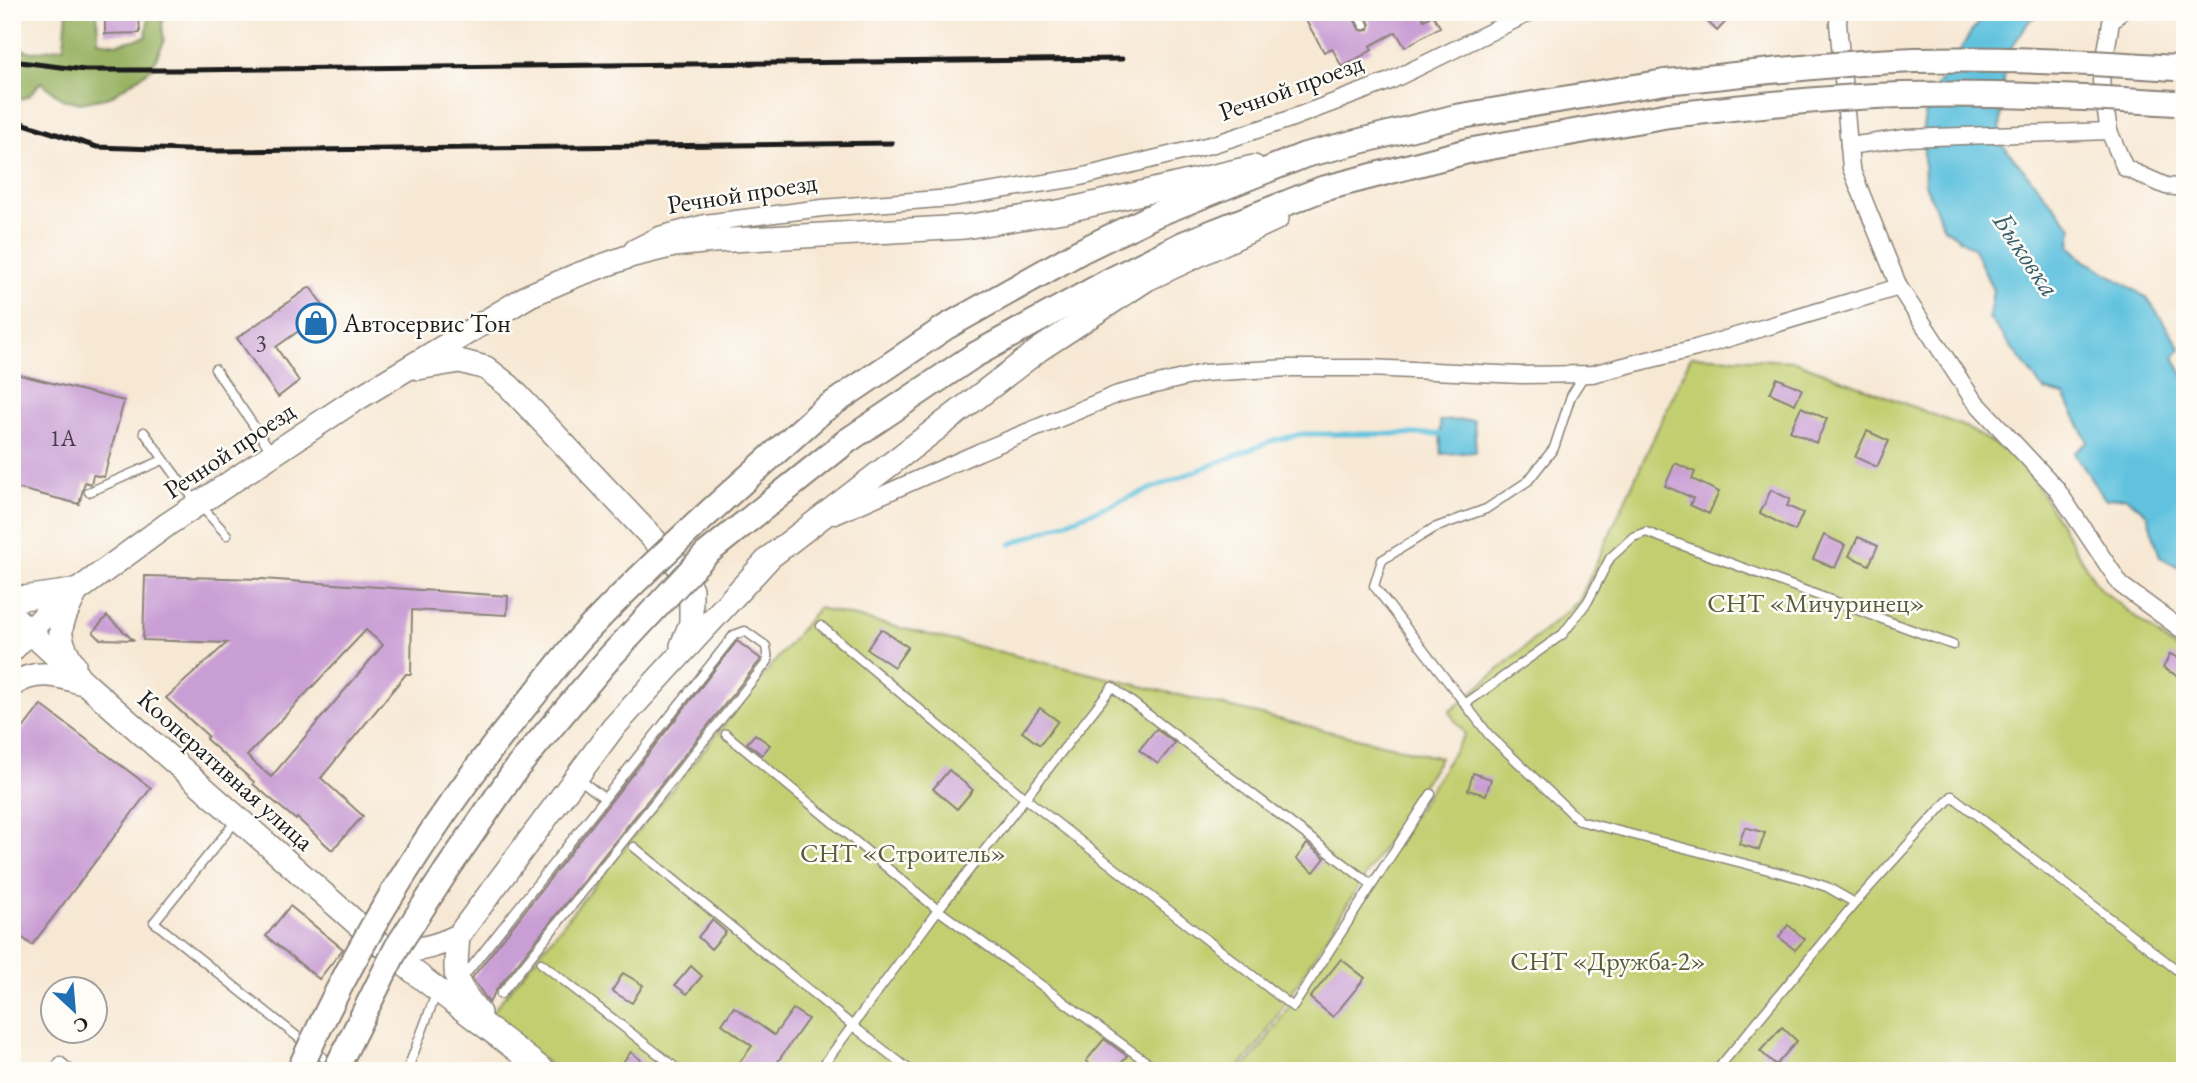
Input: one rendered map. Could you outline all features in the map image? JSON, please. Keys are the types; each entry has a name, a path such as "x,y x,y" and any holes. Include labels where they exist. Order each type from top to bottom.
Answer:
{"main road":[{"path":"577,275 633,255 674,246 713,241 965,227 1063,211 1456,117 1665,82 1914,60 2045,60 2180,68"},
{"path":"335,1071 397,947 516,769 610,657 706,554 847,441 973,356 1113,279 1183,244 1322,189 1468,151 1669,115 1817,100 1902,95 2093,97 2180,103"},
{"path":"299,1071 311,1042 377,920 422,844 488,749 582,637 684,536 822,411 946,327 1082,251 1157,214 1305,155"},
{"path":"388,951 416,951 442,944 458,936 614,728 770,557 1040,349 1147,279 1355,181"},
{"name":"Речной проезд","path":"12,650 21,623 47,613 273,453 350,403 530,295 577,275"},
{"path":"408,369 460,361 486,369 509,386 677,564 691,589 691,623 675,661"},
{"path":"12,596 23,598 76,591"},
{"path":"76,591 59,629 63,646 86,684"},
{"name":"Кооперативная улица","path":"21,623 86,684 388,951 437,991 491,1029"},
{"path":"12,685 22,678 53,673 86,684"},
{"path":"458,936 456,979 463,994 491,1029 544,1071"}],"street":[{"path":"1839,12 1851,168 1899,287 1972,398 2056,488 2121,585 2185,632"},
{"path":"2120,12 2110,22 2101,81 2109,131 2125,168 2166,186 2185,188"},
{"name":"Речной проезд","path":"577,275 659,235 705,223 822,208 951,198 1076,178 1214,144 1390,81 1519,15"},
{"path":"1849,146 1905,138 2109,131"},
{"path":"810,526 1118,394 1203,373 1368,368 1521,375 1592,374 1696,348 1899,287"}],"lane":[{"path":"1357,12 1364,25"},
{"path":"215,369 273,453"},
{"path":"1585,374 1571,396 1554,448 1528,481 1486,509 1434,528 1381,560 1374,586 1489,735 1580,821 1800,878 1828,887 1855,903"},
{"path":"144,432 163,460 227,535"},
{"path":"89,492 163,460"},
{"path":"1465,704 1563,634 1588,601 1610,558 1633,537 1646,532 1953,645"},
{"path":"821,625 1026,797 1293,1007 1431,794"},
{"path":"465,975 734,635 745,631 766,646 768,661 501,994"},
{"path":"819,1071 938,910 1112,687 1373,885"},
{"path":"726,734 938,910 1159,1071"},
{"path":"576,777 604,798"},
{"path":"1716,1071 1855,903 1952,796 2185,976"},
{"path":"238,819 154,922 341,1071"},
{"path":"634,847 911,1071"},
{"path":"541,964 680,1071"},
{"path":"407,1071 437,991"},
{"path":"53,1071 60,1061 72,1071"}],"green space":[{"path":"67,12 97,12 98,41 117,44 146,37 149,12 169,13 162,23 164,42 151,69 110,97 81,103 62,99 41,82 29,96 21,99 12,91 12,47 33,52 64,47"},
{"path":"1691,356 1795,361 1965,427 2022,461 2099,588 2185,656 2185,1071 1241,1071 1262,1046 1356,907 1465,734 1449,712 1579,601"},
{"name":"СНТ «Строитель»","path":"818,608 1440,758 1259,1044 1236,1071 558,1071 488,1017"}],"water":[{"name":"Быковка","path":"1989,12 2046,12 2030,20 2007,54 2000,142 2072,227 2070,246 2085,261 2147,298 2181,348 2174,357 2185,379 2185,570 2160,557 2147,514 2126,497 2105,499 2074,453 2088,442 2064,395 2044,390 1989,318 1993,290 1974,249 1944,228 1925,184 1923,126 1929,97 1971,32"},
{"path":"1474,420 1476,452 1441,454 1440,421"}],"building":[{"path":"105,12 139,12 140,33 105,34"},
{"path":"1301,12 1351,12 1359,29 1364,31 1369,29 1370,25 1365,12 1420,12 1424,20 1433,15 1440,27 1405,47 1396,32 1370,46 1372,50 1342,67 1332,48 1324,52"},
{"path":"1713,12 1735,12 1717,31 1706,20"},
{"path":"310,287 327,311 276,347 299,381 278,397 237,338"},
{"path":"12,373 124,401 104,477 93,475 91,484 85,482 79,504 12,487"},
{"path":"1777,378 1802,389 1795,404 1770,393"},
{"path":"1801,407 1827,419 1816,443 1790,431"},
{"path":"1867,431 1889,441 1877,467 1855,457"},
{"path":"1675,463 1695,472 1692,479 1719,492 1709,514 1690,505 1693,498 1665,486"},
{"path":"1771,490 1790,499 1787,506 1803,513 1795,531 1760,513"},
{"path":"1824,535 1845,545 1835,568 1813,559"},
{"path":"1858,537 1878,546 1869,565 1849,556"},
{"path":"145,576 262,579 508,596 507,615 412,610 411,674 406,674 321,778 363,816 332,850 297,818 296,820 253,784 254,782 206,739 208,736 166,698 227,643 143,640","holes":["366,630 383,645 271,777 247,756"]},
{"path":"107,616 133,640 100,639 93,632"},
{"path":"881,629 908,647 894,667 867,649"},
{"path":"737,641 761,659 496,990 489,1003 472,978"},
{"path":"2170,654 2185,661 2185,680 2163,668"},
{"path":"41,705 151,788 32,945 12,930 12,743"},
{"path":"1040,708 1058,721 1040,745 1022,732"},
{"path":"1156,729 1175,743 1158,764 1139,750"},
{"path":"755,734 770,745 762,755 747,743"},
{"path":"949,770 973,790 957,809 933,789"},
{"path":"1473,773 1491,779 1486,795 1468,790"},
{"path":"1745,827 1765,833 1759,850 1739,844"},
{"path":"1307,844 1325,858 1314,872 1296,859"},
{"path":"290,906 343,949 319,979 266,936"},
{"path":"712,920 726,932 711,949 698,937"},
{"path":"1788,925 1805,939 1795,950 1779,937"},
{"path":"1341,959 1365,978 1333,1017 1310,998"},
{"path":"691,966 702,976 687,994 675,985"},
{"path":"623,973 643,985 632,1003 612,991"},
{"path":"734,1007 774,1035 793,1009 808,1019 771,1071 749,1071 739,1063 752,1046 722,1024"},
{"path":"1782,1027 1797,1041 1776,1065 1760,1051"},
{"path":"1104,1039 1127,1056 1115,1071 1098,1071 1086,1061"},
{"path":"631,1052 655,1071 616,1071"}],"waterway":[{"path":"1011,544 1272,441 1302,434 1440,434"}],"railway":[{"path":"12,61 85,70 188,70 1122,59"},
{"path":"12,120 97,147 215,151 892,143"}],"place":[{"name":"Автосервис Тон","path":"316,323"}],"park label":[{"name":"СНТ «Мичуринец»","path":"1816,603"},
{"name":"СНТ «Дружба-2»","path":"1608,961"}]}
